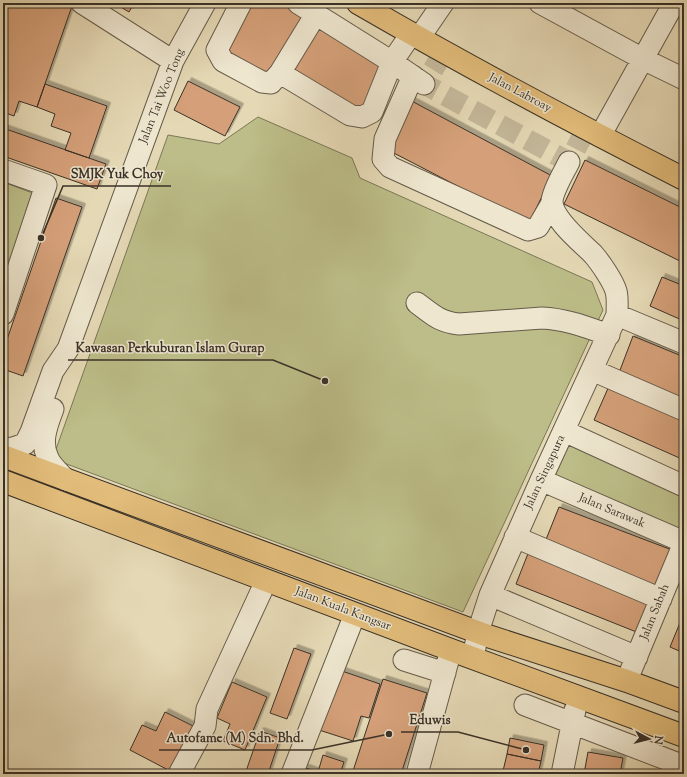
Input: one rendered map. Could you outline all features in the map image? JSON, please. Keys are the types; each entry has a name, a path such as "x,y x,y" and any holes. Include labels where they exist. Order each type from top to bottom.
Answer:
{"main road":[{"name":"Jalan Labroay","path":"358,3 415,36 600,136 684,179"},
{"name":"Jalan Kuala Kangsar","path":"3,456 478,632 627,681 684,702"},
{"name":"Jalan Kuala Kangsar","path":"3,481 266,581 684,736"}],"street":[{"path":"82,3 173,61"},
{"name":"Jalan Tai Woo Tong","path":"66,480 48,458 44,434 64,376 68,349 173,61 205,3"},
{"path":"241,3 218,50 223,61 262,82 272,82 280,74 307,8 419,80 385,139 383,158 390,167 528,230 538,227 552,203"},
{"path":"280,74 350,115 362,117 372,112 392,62 443,3"},
{"path":"540,3 643,59 684,79"},
{"path":"600,136 674,3"},
{"path":"569,162 553,196 553,209 559,219 594,256 606,273 616,291 617,315 684,343"},
{"path":"3,170 46,185 3,314"},
{"path":"416,303 439,320 452,323 459,324 550,318 570,322 609,335"},
{"name":"Jalan Singapura","path":"473,658 478,632 490,595 617,315"},
{"name":"Jalan Tai Woo Tong","path":"3,448 13,448 25,444 31,432 53,371 68,349"},
{"path":"592,370 684,410"},
{"path":"564,431 684,486"},
{"name":"Jalan Sarawak","path":"541,480 684,543"},
{"path":"515,537 661,598"},
{"name":"Jalan Sabah","path":"627,681 684,543"},
{"path":"179,774 205,726 207,709 266,581"},
{"path":"490,595 637,657"},
{"path":"292,774 355,614"},
{"path":"417,774 451,650"},
{"path":"404,660 445,673"},
{"path":"562,774 577,697"},
{"path":"525,705 684,766"}],"green space":[{"path":"258,117 352,158 360,178 592,282 603,310 463,612 64,463 55,452 168,135 219,144"},
{"path":"3,182 38,195 3,292"},
{"path":"569,444 684,492 684,534 554,478"}],"building":[{"path":"3,3 64,3 72,6 37,107 19,101 14,116 3,112"},
{"path":"114,3 134,3 129,12"},
{"path":"252,3 283,3 305,18 268,78 223,52"},
{"path":"318,25 381,64 364,114 291,70"},
{"path":"188,81 240,107 225,136 174,110"},
{"path":"45,84 107,106 89,158 65,150 71,133 51,126 55,114 37,107"},
{"path":"406,98 552,176 529,223 388,150"},
{"path":"3,128 106,164 97,189 3,156"},
{"path":"585,160 684,209 684,263 564,204"},
{"path":"56,198 82,207 23,376 3,369 3,351"},
{"path":"662,277 684,286 684,321 650,306"},
{"path":"633,336 684,357 684,405 617,378"},
{"path":"609,386 684,419 684,460 594,420"},
{"path":"559,507 672,550 656,591 543,547"},
{"path":"529,551 652,601 639,633 516,584"},
{"path":"684,613 684,653 670,647"},
{"path":"294,648 311,654 287,719 270,713"},
{"path":"339,670 380,684 369,718 361,716 353,741 319,730"},
{"path":"383,679 427,693 401,774 352,774"},
{"path":"232,682 267,697 245,750 223,741 230,724 217,718"},
{"path":"165,712 195,727 172,772 130,750 142,725 156,731"},
{"path":"260,731 280,738 268,774 245,774"},
{"path":"510,738 544,745 541,761 507,754"},
{"path":"588,752 623,758 620,774 584,774"},
{"path":"507,754 541,761 538,774 516,774 503,771"},
{"path":"323,755 344,762 340,774 301,774 303,767 318,772"}],"tunnel":[{"path":"444,52 424,84 569,162 586,129"}],"place":[{"name":"SMJK Yuk Choy","path":"41,238"},
{"name":"Kawasan Perkuburan Islam Gurap","path":"325,381"},
{"name":"Autofame (M) Sdn. Bhd.","path":"389,734"},
{"name":"Eduwis","path":"526,750"}]}
